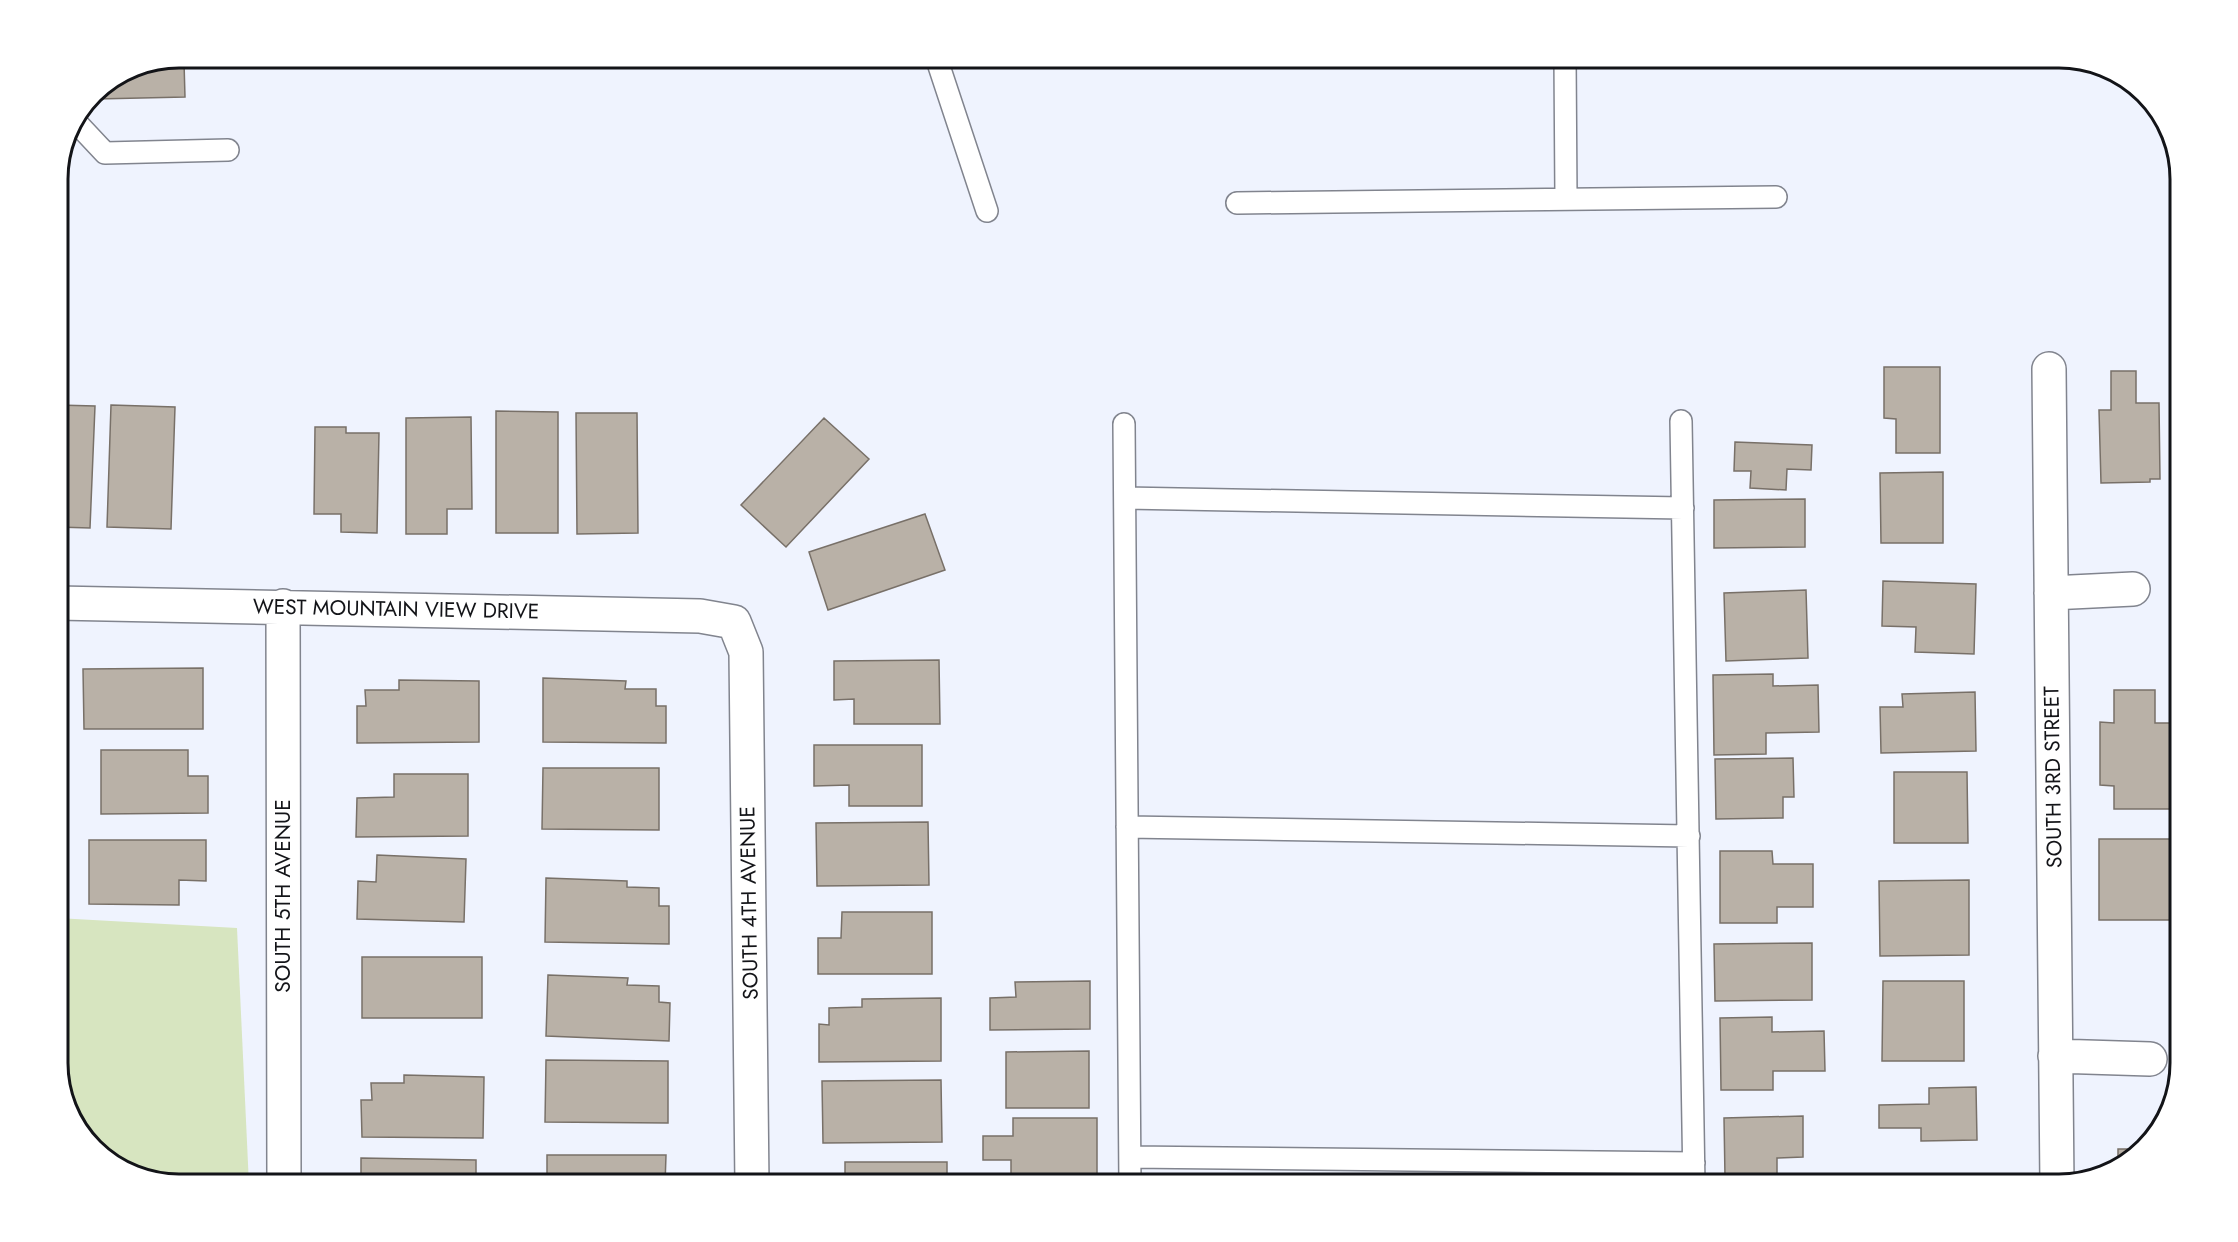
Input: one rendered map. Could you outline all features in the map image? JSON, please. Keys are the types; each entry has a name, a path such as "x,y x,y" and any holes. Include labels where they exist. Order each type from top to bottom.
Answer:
{"street":[{"name":"SOUTH 3RD STREET","path":"2049,369 2056,1174"},
{"path":"2051,593 2133,589"},
{"name":"WEST MOUNTAIN VIEW DRIVE","path":"68,603 700,616 734,622"},
{"name":"SOUTH 5TH AVENUE","path":"283,606 284,1174"},
{"name":"SOUTH 4TH AVENUE","path":"734,622 746,652 752,1174"},
{"path":"2055,1056 2150,1059"}],"lane":[{"path":"940,68 987,211"},
{"path":"1565,68 1566,199"},
{"path":"80,127 105,153 228,150"},
{"path":"1237,203 1776,197"},
{"path":"1681,421 1694,1174"},
{"path":"1124,424 1130,1174"},
{"path":"1125,498 1683,508"},
{"path":"1127,827 1689,836"},
{"path":"1130,1157 1694,1164"}],"green space":[{"path":"68,919 237,928 248,1174 164,1174 143,1169 117,1156 95,1137 79,1113 73,1099 68,1071"}],"building":[{"path":"164,68 184,68 185,97 101,99 123,82"},
{"path":"1884,367 1940,367 1940,453 1896,453 1896,419 1884,418"},
{"path":"2111,371 2136,371 2136,403 2159,403 2160,479 2150,479 2150,482 2101,483 2099,410 2111,410"},
{"path":"68,405 95,406 90,528 68,527"},
{"path":"111,405 175,407 171,529 107,527"},
{"path":"496,411 558,412 558,533 496,533"},
{"path":"576,413 637,413 638,533 577,534"},
{"path":"471,417 472,509 447,509 447,534 406,534 406,418"},
{"path":"824,418 869,459 786,547 741,505"},
{"path":"315,427 346,427 346,433 379,433 377,533 341,532 341,514 314,514"},
{"path":"1735,442 1812,445 1811,470 1787,469 1786,490 1750,488 1751,471 1734,471"},
{"path":"1943,472 1943,543 1881,543 1880,473"},
{"path":"1805,499 1805,547 1714,548 1714,500"},
{"path":"925,514 945,570 828,610 809,552"},
{"path":"1883,581 1976,584 1974,654 1915,652 1916,627 1882,626"},
{"path":"1806,590 1808,658 1726,661 1724,593"},
{"path":"939,660 940,724 854,724 854,699 834,700 834,661"},
{"path":"203,668 203,729 84,729 83,669"},
{"path":"1773,674 1773,686 1818,685 1819,732 1766,733 1766,754 1714,755 1713,675"},
{"path":"543,678 626,681 625,689 656,689 656,706 666,706 666,743 543,742"},
{"path":"399,680 479,681 479,742 357,743 357,706 366,706 365,690 399,690"},
{"path":"2114,690 2155,690 2155,723 2170,723 2170,809 2114,809 2114,786 2100,785 2100,722 2114,723"},
{"path":"1975,692 1976,751 1881,753 1880,707 1903,707 1902,694"},
{"path":"814,745 922,745 922,806 849,806 849,785 814,786"},
{"path":"101,750 188,750 188,776 208,776 208,813 101,814"},
{"path":"1793,758 1794,797 1783,797 1783,818 1716,819 1715,759"},
{"path":"543,768 659,768 659,830 542,829"},
{"path":"1894,772 1967,772 1968,843 1894,843"},
{"path":"394,774 468,774 468,836 356,837 357,798 394,797"},
{"path":"928,822 929,885 817,886 816,823"},
{"path":"2099,839 2170,839 2170,920 2099,920"},
{"path":"89,840 206,840 206,881 179,880 179,905 89,904"},
{"path":"1720,851 1772,851 1773,864 1813,864 1813,907 1777,907 1777,923 1720,923"},
{"path":"377,855 466,859 464,922 357,919 358,881 376,882"},
{"path":"546,878 627,881 627,887 659,888 659,906 669,906 669,944 545,942"},
{"path":"1969,880 1969,955 1880,956 1879,881"},
{"path":"842,912 932,912 932,974 818,974 818,938 841,938"},
{"path":"1812,943 1812,1000 1715,1001 1714,944"},
{"path":"362,957 482,957 482,1018 362,1018"},
{"path":"548,975 628,978 627,985 659,986 659,1002 670,1003 669,1041 546,1036"},
{"path":"1090,981 1090,1029 990,1030 990,998 1016,997 1015,982"},
{"path":"1883,981 1964,981 1964,1061 1882,1061"},
{"path":"941,998 941,1061 819,1062 819,1024 829,1025 829,1008 862,1007 862,999"},
{"path":"1772,1017 1772,1032 1824,1031 1825,1071 1773,1071 1773,1090 1721,1090 1720,1018"},
{"path":"1089,1051 1089,1108 1006,1108 1006,1052"},
{"path":"546,1060 668,1061 668,1123 545,1122"},
{"path":"404,1075 484,1077 483,1138 362,1137 361,1100 372,1100 371,1083 404,1083"},
{"path":"941,1080 942,1142 823,1143 822,1081"},
{"path":"1976,1087 1977,1140 1921,1141 1921,1128 1879,1128 1879,1105 1929,1104 1929,1088"},
{"path":"1803,1116 1803,1157 1777,1158 1777,1174 1725,1174 1724,1118"},
{"path":"1013,1118 1097,1118 1097,1174 1011,1174 1011,1160 983,1160 983,1136 1013,1136"},
{"path":"2118,1149 2131,1149 2127,1152 2118,1158"},
{"path":"547,1155 666,1155 665,1174 547,1174"},
{"path":"361,1158 476,1160 476,1174 361,1174"},
{"path":"845,1162 947,1162 947,1174 845,1174"}]}
